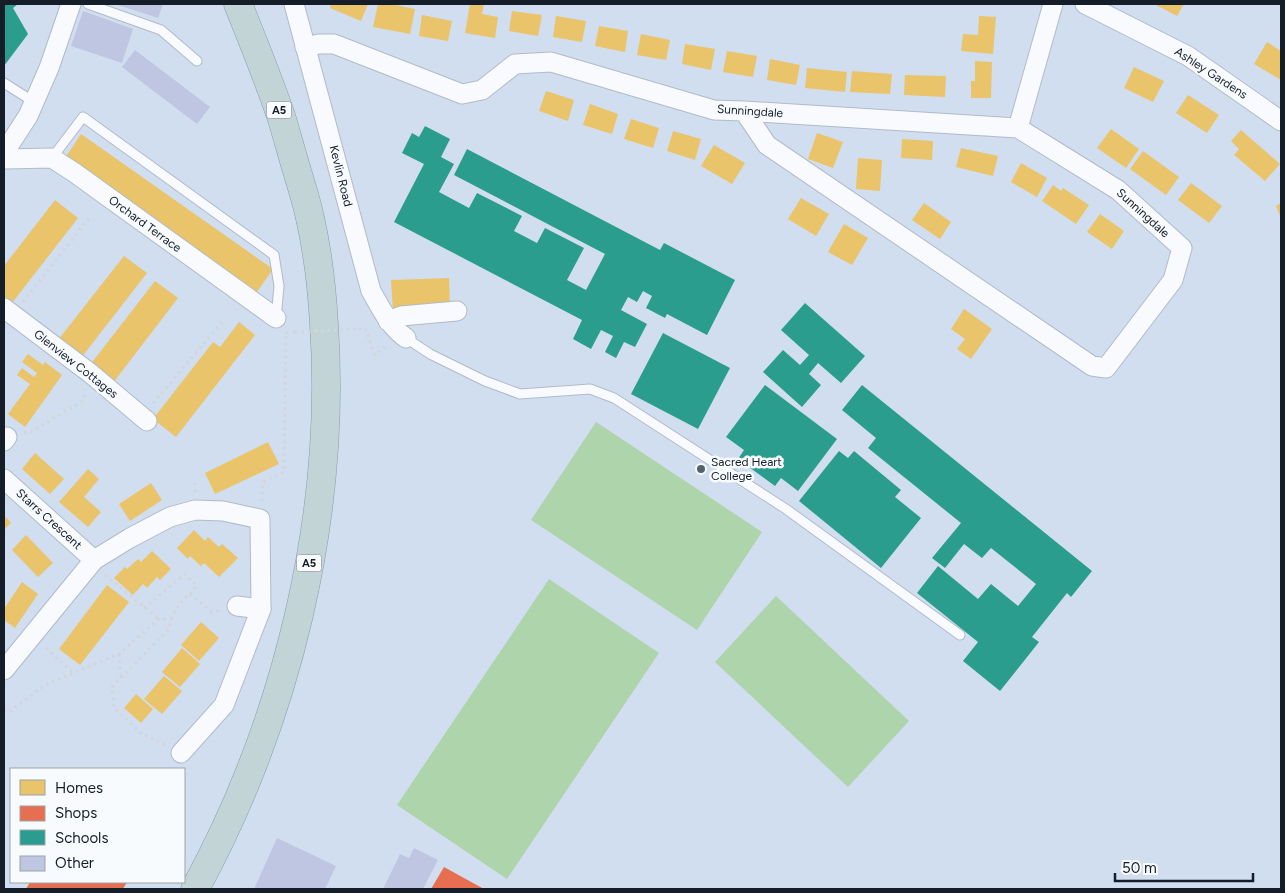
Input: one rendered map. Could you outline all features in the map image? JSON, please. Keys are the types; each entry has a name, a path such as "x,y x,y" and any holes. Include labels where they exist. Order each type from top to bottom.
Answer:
{"highway":[{"name":"A5","path":"196,889 241,795 270,722 285,671 305,588 317,519 326,438 327,372 322,299 310,218 281,117 238,4"}],"street":[{"path":"4,153 28,116 49,68 71,4"},
{"name":"Kevlin Road","path":"294,4 371,291 397,330"},
{"path":"1018,128 1052,4"},
{"name":"Ashley Gardens","path":"1085,4 1188,56 1281,121"},
{"name":"Sunningdale","path":"305,48 319,44 334,44 462,94 482,90 515,64 551,62 714,110 744,111 1018,128 1118,190 1182,248 1173,280 1106,368 1092,366 767,145 744,111"},
{"path":"4,159 52,158"},
{"name":"Orchard Terrace","path":"52,158 276,318"},
{"name":"Glenview Cottages","path":"9,311 90,373 144,419"},
{"path":"397,330 401,316 457,312"},
{"name":"Starrs Crescent","path":"4,479 94,560"},
{"path":"4,670 94,560 130,538 170,517 195,510 223,510 260,519 261,609 224,705 181,752"},
{"path":"237,606 261,609"}],"lane":[{"path":"88,4 161,30 197,61"},
{"path":"4,83 34,102"},
{"path":"52,158 83,117 274,255 279,286 276,318"},
{"path":"397,330 430,354 486,381 520,394 590,389 614,398 786,509 960,635"}],"path":[{"path":"9,311 89,218"},
{"path":"144,419 224,320"},
{"path":"260,519 263,482 284,472 286,333 365,328 375,355 389,344 397,330"},
{"path":"5,439 31,432 84,400 90,373"},
{"path":"144,608 185,574 197,586 178,604 171,618 169,629 112,687 114,708 141,733 181,752"},
{"path":"110,579 159,619"},
{"path":"190,594 212,612 237,606"},
{"path":"4,709 9,712 45,685 119,654 159,619 171,618"},
{"path":"32,636 73,673"},
{"path":"119,654 121,678"}],"green space":[{"path":"596,422 762,532 697,630 531,520"},
{"path":"549,579 659,653 507,879 397,805"},
{"path":"776,596 909,721 848,787 715,662"}],"building: Homes":[{"path":"331,4 368,4 361,21 330,8"},
{"path":"378,4 391,4 415,9 410,34 373,27"},
{"path":"470,4 484,4 482,14 498,17 495,38 465,33"},
{"path":"1154,4 1184,4 1177,16"},
{"path":"512,11 542,15 538,36 509,31"},
{"path":"422,15 452,21 448,41 419,36"},
{"path":"556,16 586,21 582,42 553,37"},
{"path":"979,16 996,17 993,54 961,51 963,34 978,35"},
{"path":"599,26 628,31 625,52 595,46"},
{"path":"641,34 670,40 666,60 637,55"},
{"path":"1267,42 1281,51 1281,80 1254,64"},
{"path":"685,44 715,49 711,70 682,64"},
{"path":"727,51 757,56 753,77 723,72"},
{"path":"770,59 800,65 796,85 767,80"},
{"path":"975,61 992,62 991,98 971,98 971,81 975,81"},
{"path":"1134,67 1164,81 1153,102 1124,88"},
{"path":"807,68 847,72 845,92 805,88"},
{"path":"852,71 892,74 890,94 850,92"},
{"path":"905,75 946,76 945,97 904,95"},
{"path":"546,91 574,100 568,121 539,111"},
{"path":"1188,95 1219,115 1207,133 1176,113"},
{"path":"590,104 618,114 612,134 583,125"},
{"path":"631,119 659,128 653,148 624,139"},
{"path":"1111,129 1139,149 1126,168 1097,148"},
{"path":"1241,130 1280,164 1265,181 1234,155 1239,149 1231,141"},
{"path":"673,131 701,139 695,160 667,151"},
{"path":"817,133 843,142 833,168 808,159"},
{"path":"81,134 273,269 257,292 65,158"},
{"path":"902,139 933,141 932,160 901,158"},
{"path":"714,145 745,163 732,184 701,166"},
{"path":"961,148 998,156 993,176 956,167"},
{"path":"1143,151 1179,177 1166,195 1130,169"},
{"path":"858,158 882,160 880,191 856,189"},
{"path":"1021,163 1047,178 1037,197 1011,182"},
{"path":"1191,183 1222,206 1209,223 1178,200"},
{"path":"1053,185 1061,191 1063,188 1089,205 1076,224 1042,201"},
{"path":"801,198 829,214 816,236 788,219"},
{"path":"55,200 78,218 12,303 4,296 4,266"},
{"path":"924,203 951,222 940,239 912,220"},
{"path":"1281,203 1281,218 1276,206"},
{"path":"1100,214 1124,231 1112,249 1087,232"},
{"path":"844,224 868,238 852,265 828,252"},
{"path":"124,256 147,273 81,358 58,340"},
{"path":"449,278 450,309 393,312 391,280"},
{"path":"155,281 178,298 113,383 90,365"},
{"path":"964,309 992,329 971,359 957,349 965,339 951,329"},
{"path":"239,322 255,335 176,437 153,419 213,342 220,347"},
{"path":"28,354 43,365 45,362 62,375 25,427 8,414 30,384 17,375 22,368 34,377 37,373 22,362"},
{"path":"268,442 279,464 215,494 205,473"},
{"path":"35,453 64,479 50,494 22,469"},
{"path":"88,469 99,479 84,497 101,512 88,527 59,502"},
{"path":"151,483 162,500 130,521 119,504"},
{"path":"4,515 11,523 4,530"},
{"path":"194,530 205,541 208,537 219,547 222,544 238,558 219,577 204,563 201,566 190,556 188,559 177,548"},
{"path":"26,535 53,563 38,577 12,550"},
{"path":"152,551 171,569 160,580 157,577 147,588 143,584 133,595 114,578 125,567 127,569 138,559 141,562"},
{"path":"22,582 38,594 15,628 4,620 4,609"},
{"path":"107,585 129,602 80,665 59,649"},
{"path":"201,622 219,638 199,661 181,645"},
{"path":"182,648 200,664 180,687 162,672"},
{"path":"164,676 182,691 162,714 144,699"},
{"path":"136,694 153,709 141,723 124,708"}],"building: Shops":[{"path":"444,867 484,889 431,889"},
{"path":"29,883 126,883 123,889 26,889"}],"building: Schools":[{"path":"4,4 18,4 13,8 28,34 4,66"},
{"path":"425,126 450,139 441,157 454,164 439,192 469,208 477,193 522,216 514,231 537,243 545,228 584,248 567,280 586,290 605,254 454,175 467,149 660,250 664,243 735,280 707,335 667,314 665,318 646,308 652,296 643,291 637,302 628,297 621,310 647,324 635,347 624,342 616,358 605,352 613,336 601,330 591,349 573,339 582,320 394,222 424,164 402,153 412,133 419,137"},
{"path":"805,303 865,356 841,383 818,363 809,374 821,385 802,407 763,372 783,350 800,365 809,355 781,330"},
{"path":"663,333 730,368 698,429 631,394"},
{"path":"765,385 837,439 798,491 781,478 775,486 738,459 744,450 726,437"},
{"path":"862,385 1092,571 1071,597 1067,593 1032,637 1039,642 1000,691 963,661 978,642 917,593 938,566 978,599 991,584 1018,606 1036,584 991,548 982,558 964,544 945,568 932,558 961,523 868,448 876,438 842,410"},
{"path":"839,451 848,458 854,451 901,490 895,497 921,518 881,568 799,501"}],"building: Other":[{"path":"115,4 163,4 158,18"},
{"path":"83,11 133,29 122,63 71,46"},
{"path":"135,50 210,107 197,124 122,67"},
{"path":"277,838 336,866 325,889 254,889"},
{"path":"414,848 438,860 423,889 383,889 400,854 409,858"}],"place":[{"name":"Sacred Heart College","path":"701,469"}]}
